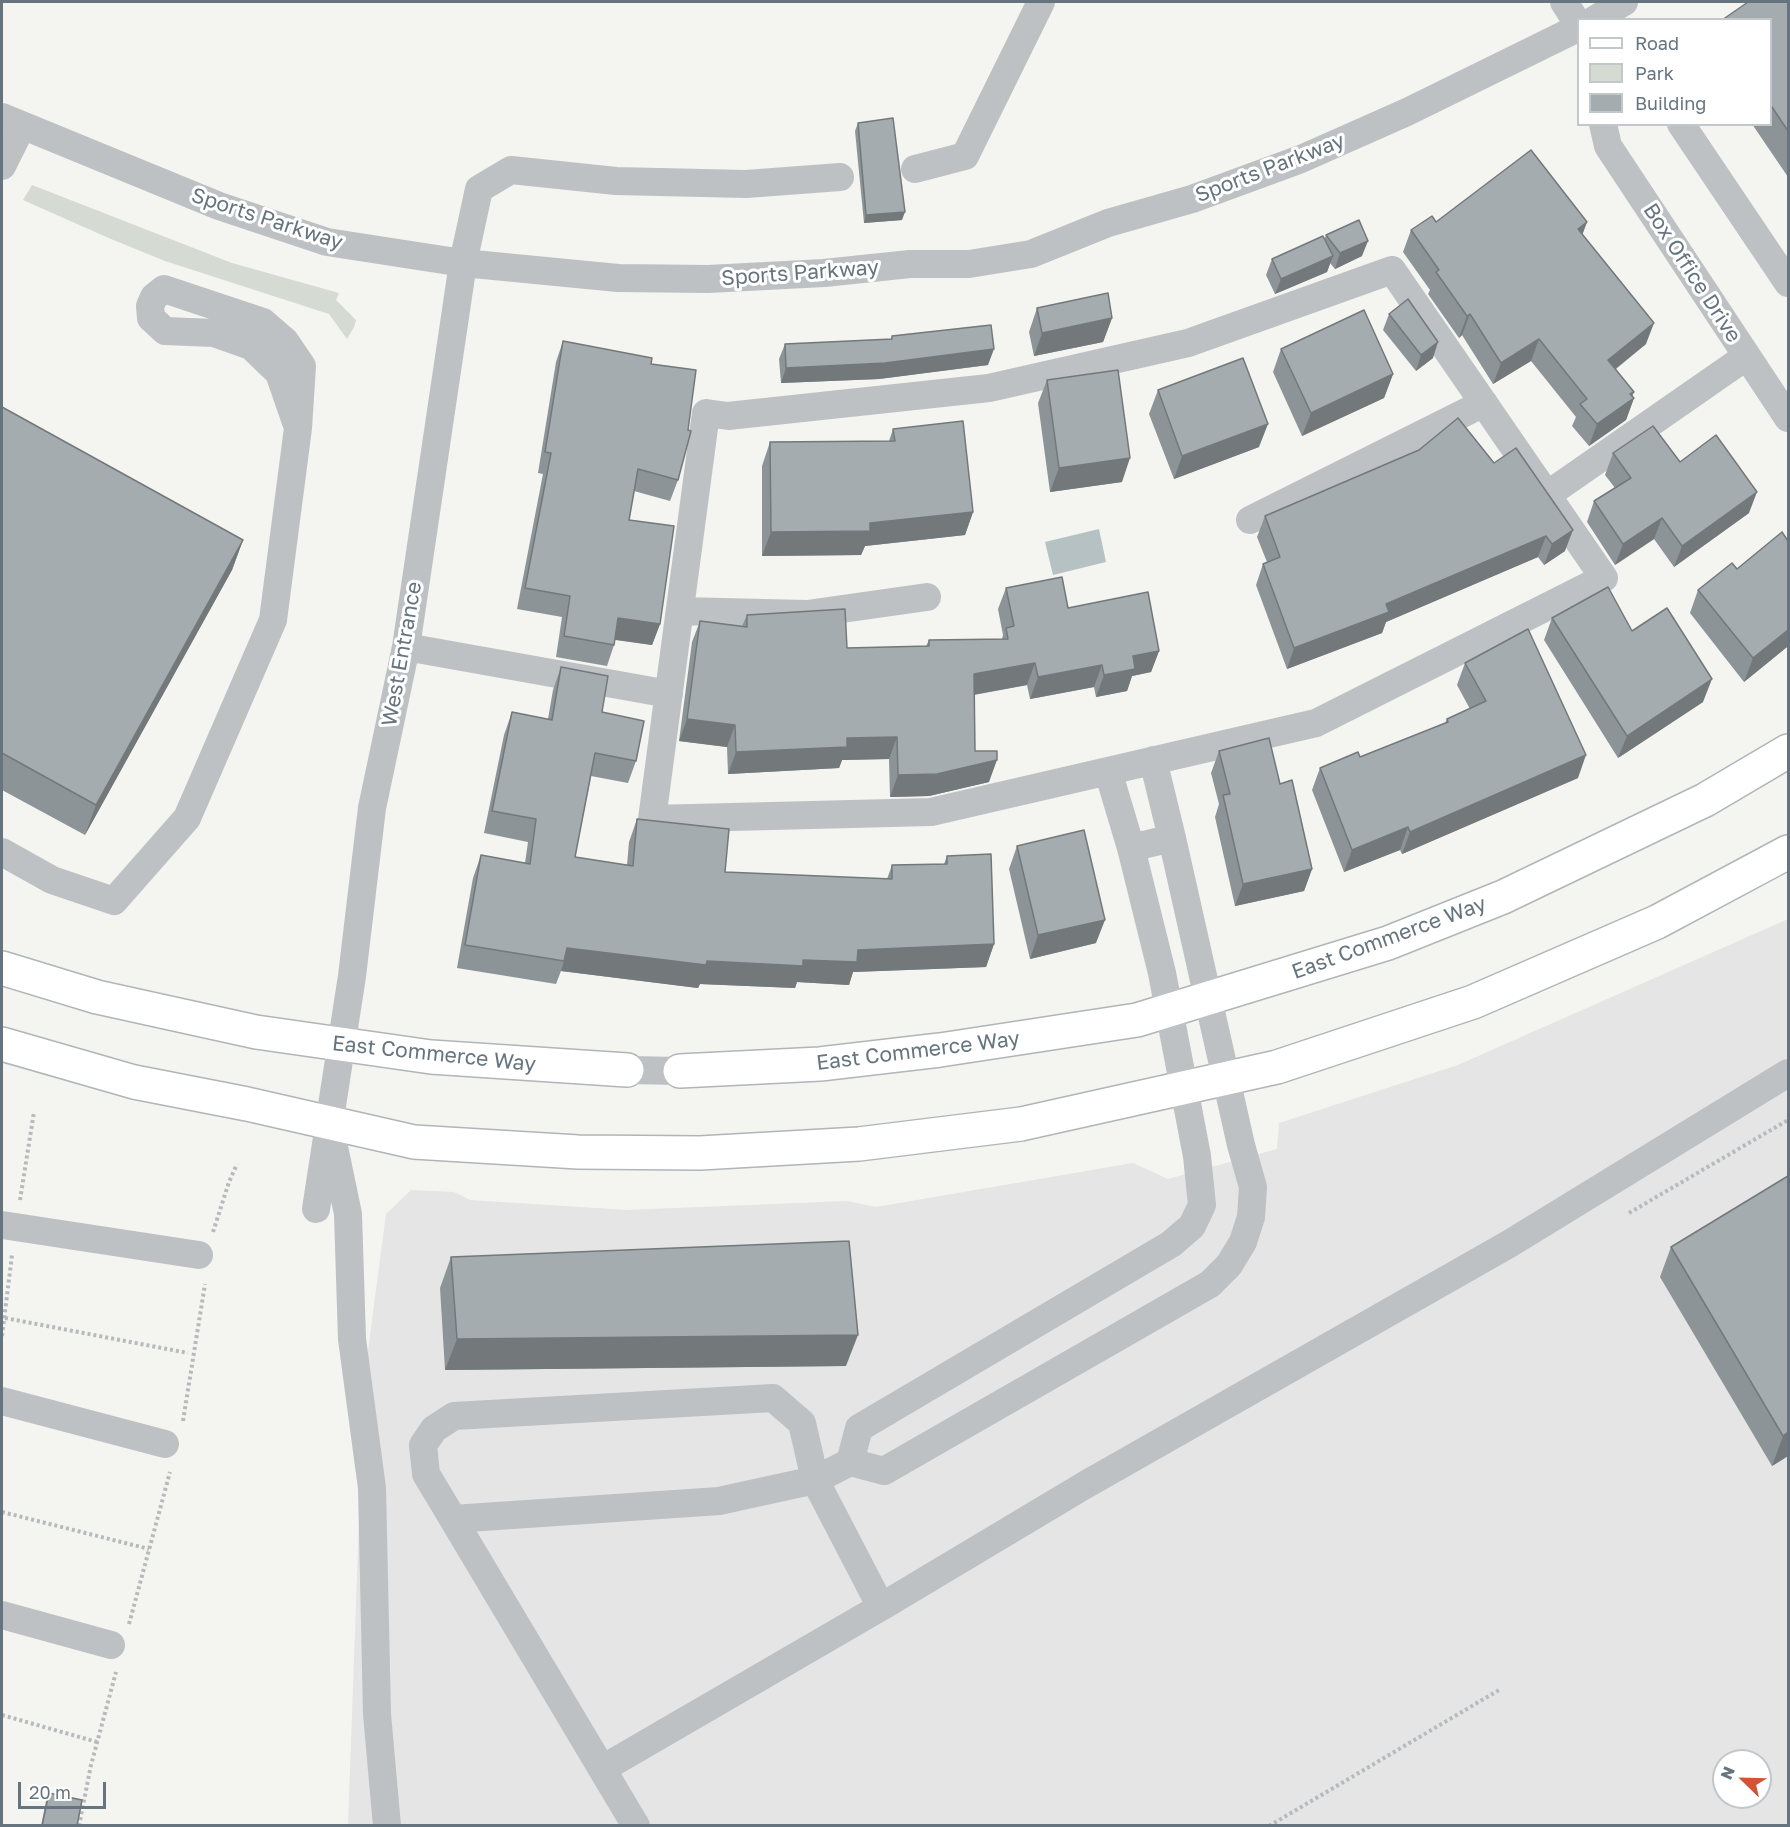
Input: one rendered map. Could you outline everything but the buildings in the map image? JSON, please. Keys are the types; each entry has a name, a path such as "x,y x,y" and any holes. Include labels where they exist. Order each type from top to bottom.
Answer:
{"main road":[{"name":"East Commerce Way","path":"680,1071 820,1064 940,1050 1137,1020 1388,943 1503,897 1705,800 1788,751"},
{"path":"2,1044 134,1082 414,1142 578,1152 700,1154 859,1144 1021,1124 1277,1067 1473,1002 1657,922 1788,852"},
{"name":"East Commerce Way","path":"2,968 98,997 209,1023 341,1045 431,1057 627,1070"}],"street":[{"path":"915,169 965,156 1041,2"},
{"path":"1564,2 1577,22"},
{"path":"1597,18 1624,2"},
{"name":"Sports Parkway","path":"12,121 219,206 327,242 463,263 618,278 708,279 824,273 910,264 969,264 1031,254 1108,224 1192,199 1301,159 1407,112 1577,28"},
{"path":"2,166 12,121"},
{"name":"Box Office Drive","path":"1603,126 1608,146 1788,418"},
{"path":"1682,126 1788,283"},
{"name":"West Entrance","path":"316,1209 341,1045 372,808 406,647 463,263 479,189 511,170 616,181 746,184 840,177"},
{"path":"1392,270 1484,403 1604,578 1316,723 931,812 652,819 706,413 728,416 989,388 1188,343 1392,270"},
{"path":"2,852 52,880 114,901 187,818 273,620 298,428 302,366 278,335 263,322 212,303 164,289 154,297 150,306 151,318 165,331 214,333 251,346 279,374 298,428"},
{"path":"1547,495 1747,356"},
{"path":"1250,520 1484,403"},
{"path":"680,611 807,614 927,597"},
{"path":"406,647 669,694"},
{"path":"453,1519 719,1501 815,1480 850,1462 884,1472 1155,1318 1210,1284 1229,1265 1243,1242 1251,1216 1253,1187 1153,760"},
{"path":"850,1462 859,1428 1171,1244 1192,1226 1203,1205 1169,1010 1131,848 1108,771"},
{"path":"1131,848 1172,838"},
{"name":"East Commerce Way","path":"627,1070 680,1071"},
{"path":"603,1769 1085,1485 1509,1244 1788,1073"},
{"path":"329,1122 348,1214 352,1339 372,1488 377,1714 387,1826"},
{"path":"2,1225 206,1255"},
{"path":"636,1826 426,1474 423,1444 434,1429 454,1416 773,1398 802,1423 815,1480 881,1607"},
{"path":"2,1401 173,1445"},
{"path":"2,1615 119,1645"}],"path":[{"path":"1629,1213 1788,1120"},
{"path":"79,1826 119,1645 149,1549 173,1445 206,1255 237,1164"},
{"path":"5,1318 188,1353"},
{"path":"2,1512 149,1549"},
{"path":"1269,1826 1499,1690"},
{"path":"2,1714 97,1742"}],"shaded area":[{"path":"1099,529 1106,562 1053,575 1045,542"},
{"path":"1788,919 1788,1825 348,1826 364,1381 386,1214 411,1190 454,1192 470,1200 627,1210 847,1201 876,1207 1133,1163 1168,1179 1277,1149 1279,1123 1458,1065"}],"green space":[{"path":"32,185 232,263 339,293 336,300 356,320 354,327 347,339 329,314 165,261 111,239 23,200"}]}
